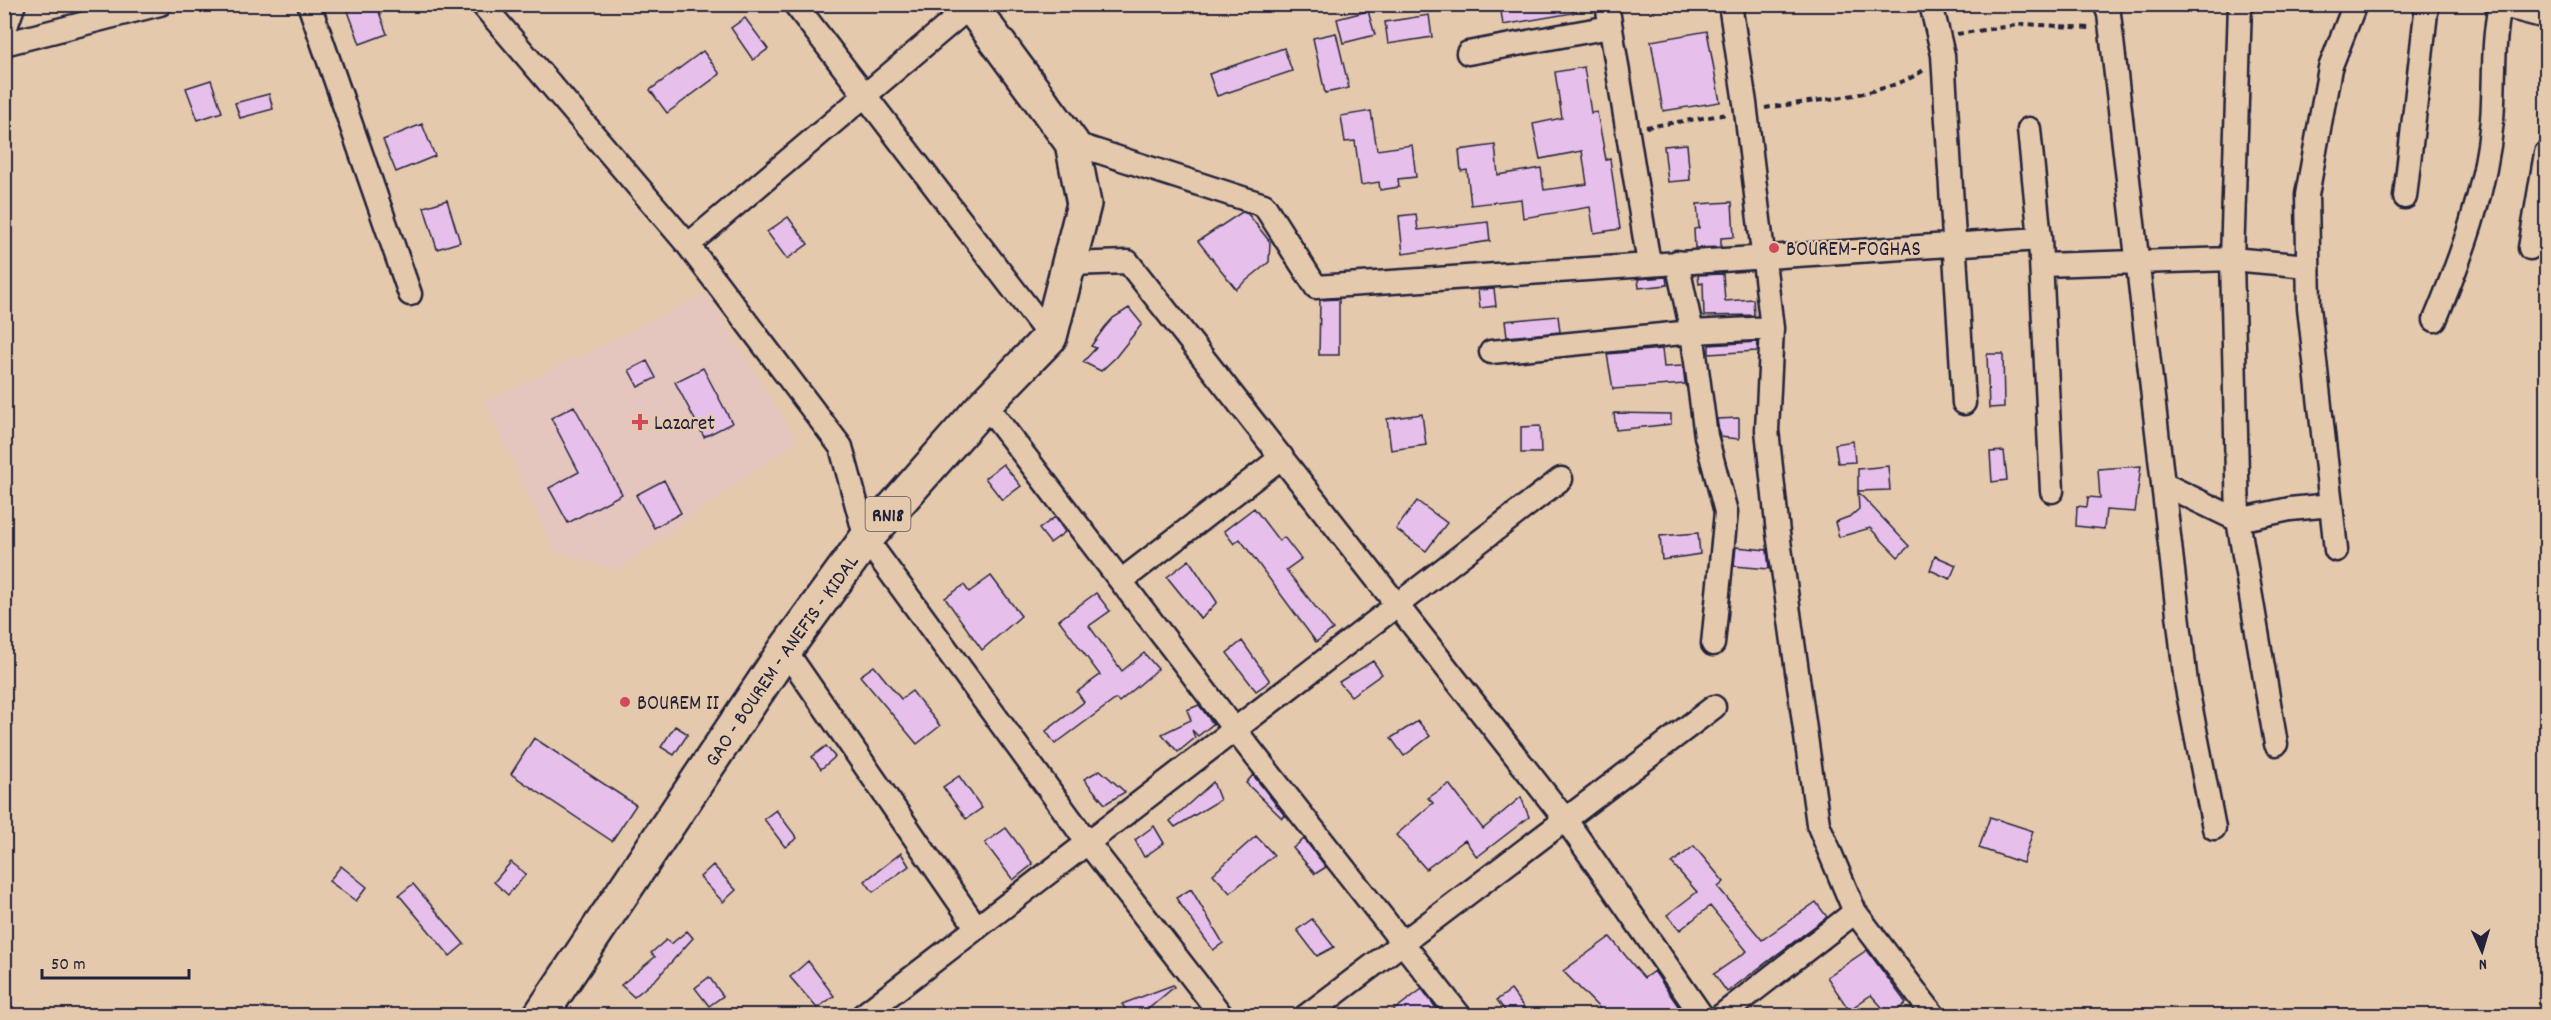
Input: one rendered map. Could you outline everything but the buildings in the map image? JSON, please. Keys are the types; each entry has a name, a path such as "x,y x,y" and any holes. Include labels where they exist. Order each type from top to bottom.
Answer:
{"main road":[{"name":"GAO - BOUREM - ANEFIS - KIDAL","path":"540,1016 785,650 866,539 985,404 1050,337 1084,204 1072,143 968,5"}],"street":[{"path":"4,32 14,4"},
{"path":"4,44 159,4"},
{"path":"309,4 410,294"},
{"path":"482,4 688,245 841,447 866,539 1088,843 1222,1016"},
{"path":"795,4 1050,337"},
{"path":"1607,4 1649,264"},
{"path":"1730,4 1746,111 1772,328 1768,441 1778,533 1818,824 1855,912 1934,1016"},
{"path":"1931,4 1943,55 1964,403"},
{"path":"2240,4 2232,259 2238,520 2276,744"},
{"path":"2336,550 2309,307 2307,195 2330,68 2355,4"},
{"path":"2404,197 2427,4"},
{"path":"688,245 866,96 968,5"},
{"path":"2435,320 2465,248 2481,195 2492,120 2498,5 2547,17"},
{"path":"2107,9 2186,682 2214,828"},
{"path":"1468,52 1610,27"},
{"path":"2029,129 2042,265 2052,491"},
{"path":"1072,143 1264,205 1316,287 2040,239"},
{"path":"2530,249 2547,153"},
{"path":"2042,265 2232,259 2308,266"},
{"path":"1069,264 1128,262 1565,819 1702,1016"},
{"path":"1677,262 1692,332 1706,436 1726,512 1713,644"},
{"path":"1491,352 1692,332 1772,328"},
{"path":"985,404 1234,730 1403,940 1460,1016"},
{"path":"1121,581 1282,457"},
{"path":"862,1016 1561,479"},
{"path":"2163,484 2238,520 2290,509 2331,505"},
{"path":"785,650 977,928"},
{"path":"1306,1016 1403,940 1714,707"},
{"path":"1721,1016 1855,912"}],"path":[{"path":"1627,130 1885,88 1908,81 1943,55 1949,35 2024,24 2090,28 2107,9 2144,4"}],"shaded area":[{"name":"Lazaret","path":"707,293 797,441 618,570 554,551 485,402"}],"place":[{"name":"BOUREM-FOGHAS","path":"1774,248"},
{"name":"Lazaret","path":"640,422"},
{"name":"BOUREM II","path":"625,702"}]}
